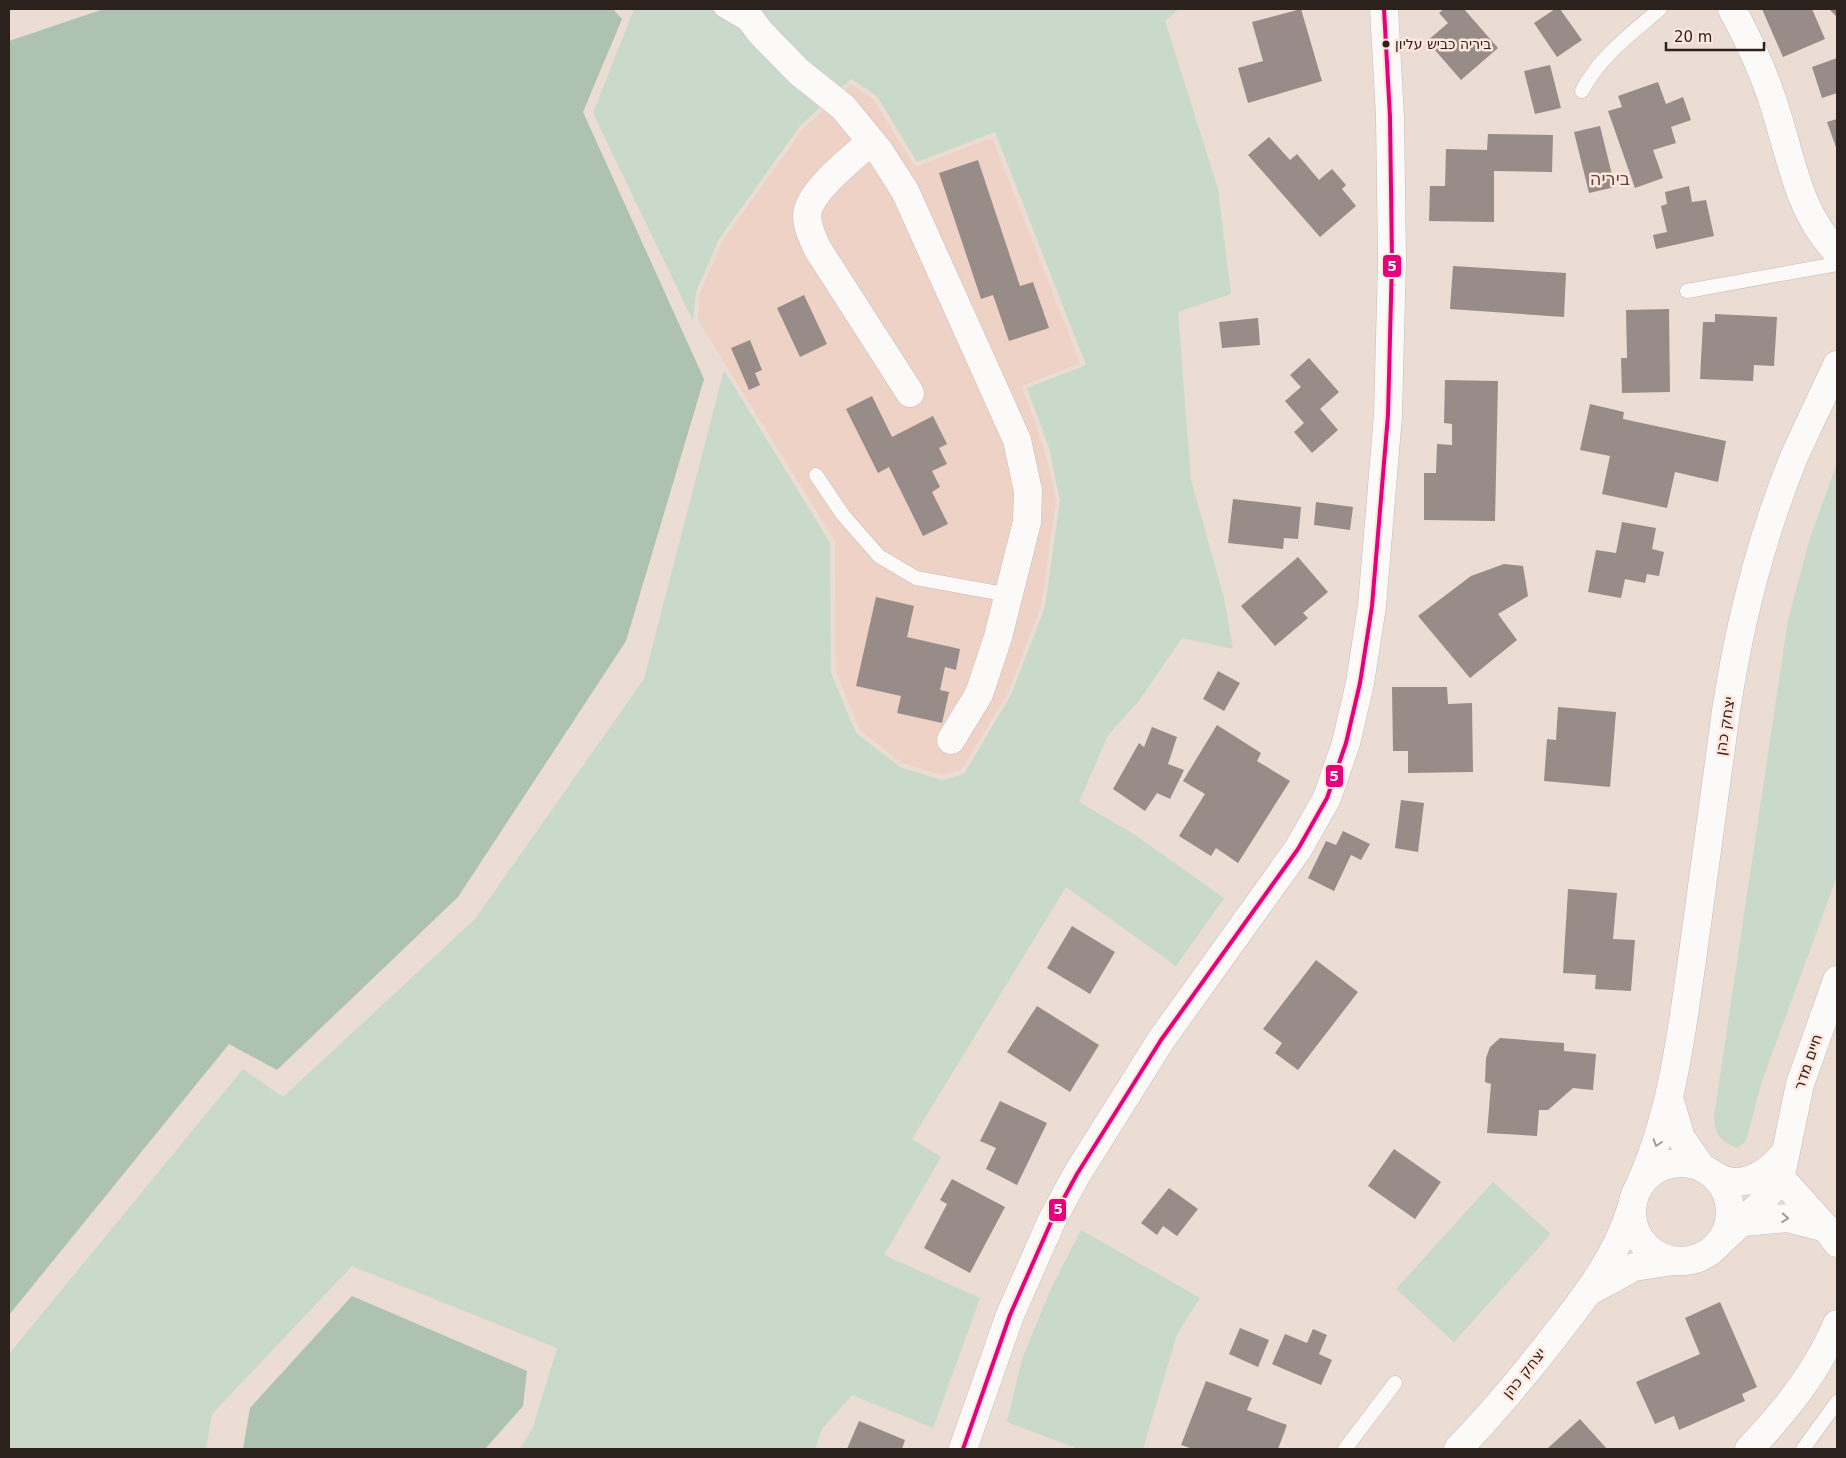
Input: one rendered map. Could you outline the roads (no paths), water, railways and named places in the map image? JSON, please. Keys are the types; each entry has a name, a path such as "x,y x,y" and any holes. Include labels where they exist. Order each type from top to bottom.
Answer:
{"street":[{"path":"743,9 760,32 799,72 843,107 871,141 905,192 1017,440 1028,491 1027,522 998,637 979,694 951,740"},
{"path":"963,1449 1010,1315 1044,1236 1076,1174 1160,1040 1308,832 1327,798 1346,743 1360,683 1372,606 1388,415 1392,260 1390,107 1384,9"},
{"path":"1732,9 1743,30 1772,99 1799,192 1815,226 1837,252"},
{"path":"871,141 822,189 808,208 808,224 816,248 910,393"},
{"name":"יצחק כהן","path":"1641,1182 1653,1156 1670,1102 1687,997 1727,709 1743,624 1779,498 1798,450 1837,364"},
{"name":"חיים מדר","path":"1720,1242 1768,1194 1780,1163 1800,1084 1837,980"},
{"name":"יצחק כהן","path":"1670,1102 1681,1138 1690,1154 1706,1171"},
{"path":"1706,1171 1723,1188 1729,1207 1728,1225 1720,1242 1705,1255 1696,1259 1673,1261 1659,1256 1643,1244 1634,1227 1631,1209 1636,1191 1641,1182 1656,1170 1665,1166 1684,1163 1706,1171 1728,1182 1739,1181 1758,1175 1780,1163 1832,1236"},
{"name":"יצחק כהן","path":"1458,1449 1516,1385 1586,1294 1617,1244 1631,1209"},
{"path":"1742,1222 1787,1218 1832,1236"},
{"name":"יצחק כהן","path":"1586,1294 1609,1279 1634,1267 1673,1261"},
{"path":"1749,1449 1780,1415 1810,1376 1837,1324"}],"lane":[{"path":"722,9 760,32"},
{"path":"1582,91 1592,71 1602,60 1660,9"},
{"path":"1687,291 1837,264"},
{"path":"816,475 843,515 879,556 916,578 1009,595"},
{"path":"1345,1449 1395,1383"},
{"path":"1803,1449 1837,1402"}],"place":[{"name":"ביריה כביש עליון","path":"1386,44"}],"district":[{"name":"ביריה","path":"1610,178"}]}
